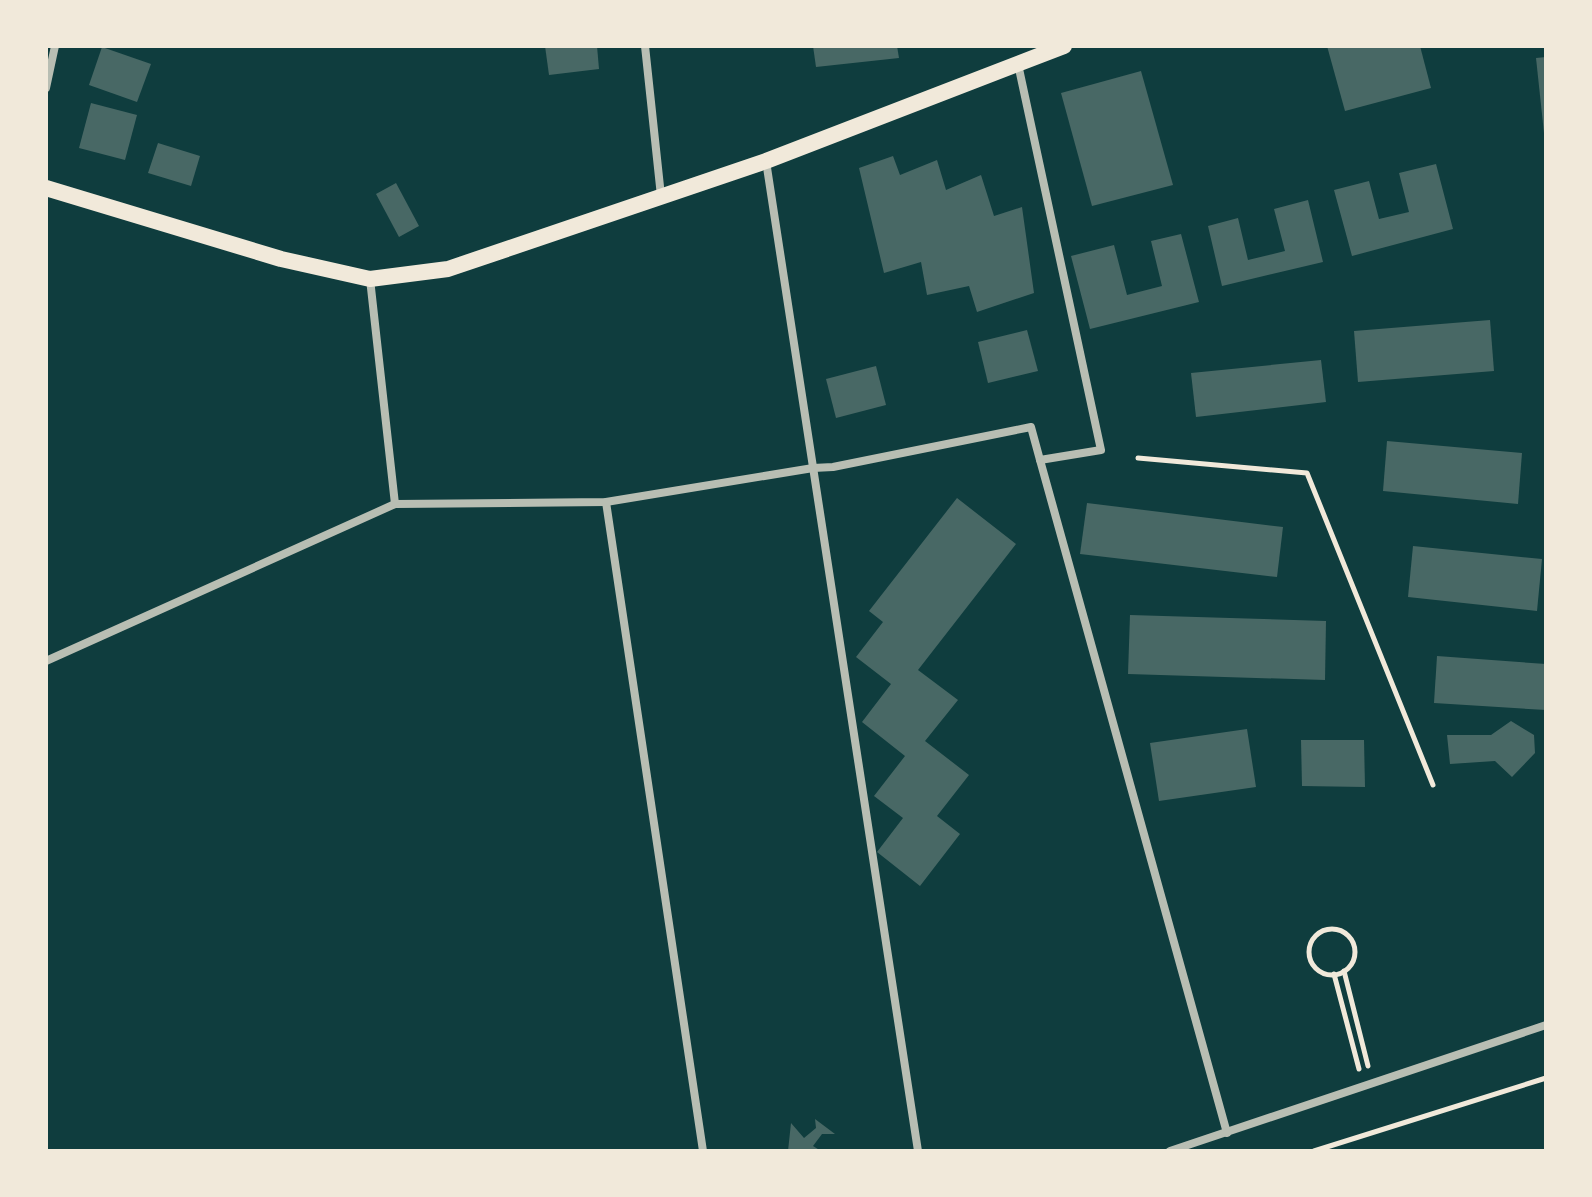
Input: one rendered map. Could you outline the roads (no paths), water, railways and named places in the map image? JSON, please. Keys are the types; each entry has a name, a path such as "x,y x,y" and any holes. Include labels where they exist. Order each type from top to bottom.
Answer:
{"main road":[{"path":"46,188 281,259 370,279 448,269 766,161 1064,46"}],"street":[{"path":"46,88 55,46"},
{"path":"645,46 661,196"},
{"path":"1018,63 1101,450 1040,460"},
{"path":"766,161 918,1151"},
{"path":"370,279 395,504"},
{"path":"46,661 395,504 606,502 833,467 1031,427 1227,1133"},
{"path":"606,502 703,1151"},
{"path":"1170,1151 1546,1025"}]}
